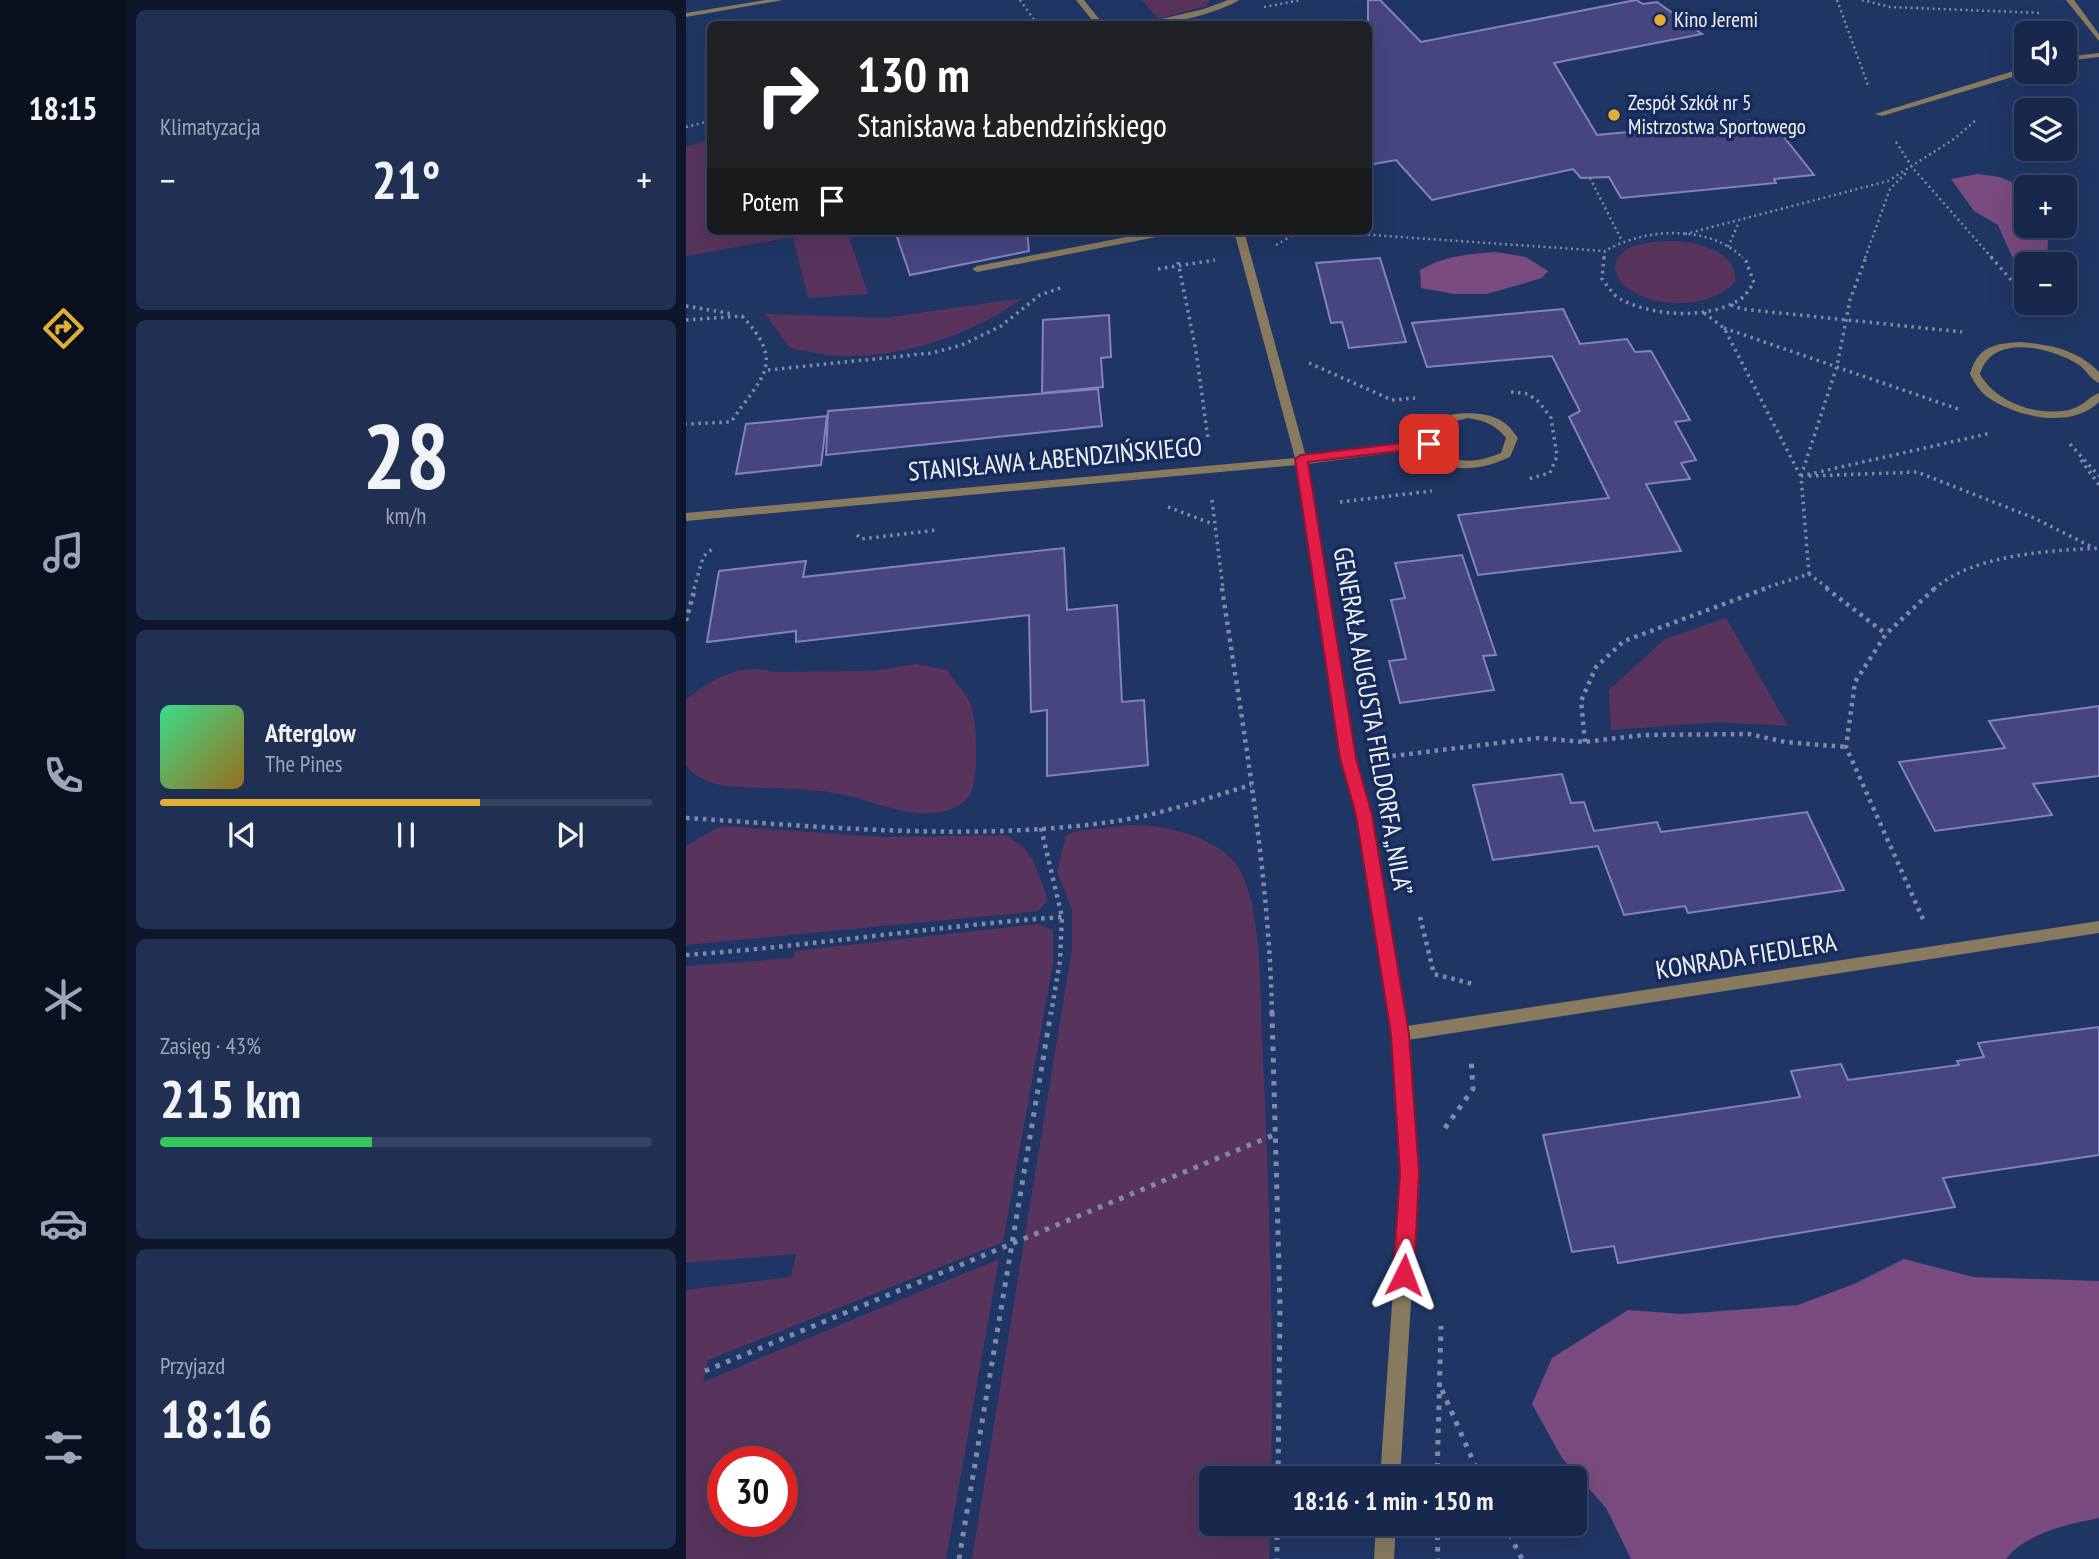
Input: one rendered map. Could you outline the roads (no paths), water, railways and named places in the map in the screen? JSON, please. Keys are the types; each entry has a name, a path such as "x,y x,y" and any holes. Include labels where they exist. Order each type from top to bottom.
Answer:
{"street":[{"path":"686,15 779,0"},
{"path":"1080,0 1097,21"},
{"path":"1158,21 1206,11 1235,0"},
{"path":"2070,0 2099,39"},
{"path":"2077,58 2099,55"},
{"path":"1879,114 2014,74"},
{"path":"976,269 1152,235"},
{"name":"GENERAŁA AUGUSTA FIELDORFA „NILA”","path":"1240,235 1301,459 1348,758 1364,815 1400,1034 1410,1173 1391,1466"},
{"path":"2097,374 2060,351 2022,344 2003,346 1984,353 1975,365 1975,374 1991,395 2009,405 2035,412 2063,414 2081,410 2094,404 2099,396"},
{"path":"1468,415 1494,420 1505,426 1512,438 1506,455 1487,464 1473,466 1443,459 1434,453 1429,444 1428,436 1433,428 1454,416 1468,415"},
{"name":"STANISŁAWA ŁABENDZIŃSKIEGO","path":"686,517 1331,457 1429,444"},
{"name":"KONRADA FIEDLERA","path":"1400,1034 2099,926"},
{"path":"1384,1559 1385,1536"}],"place":[{"name":"Kino Jeremi","path":"1660,20"},
{"name":"Zespół Szkół nr 5 Mistrzostwa Sportowego","path":"1614,115"}]}
